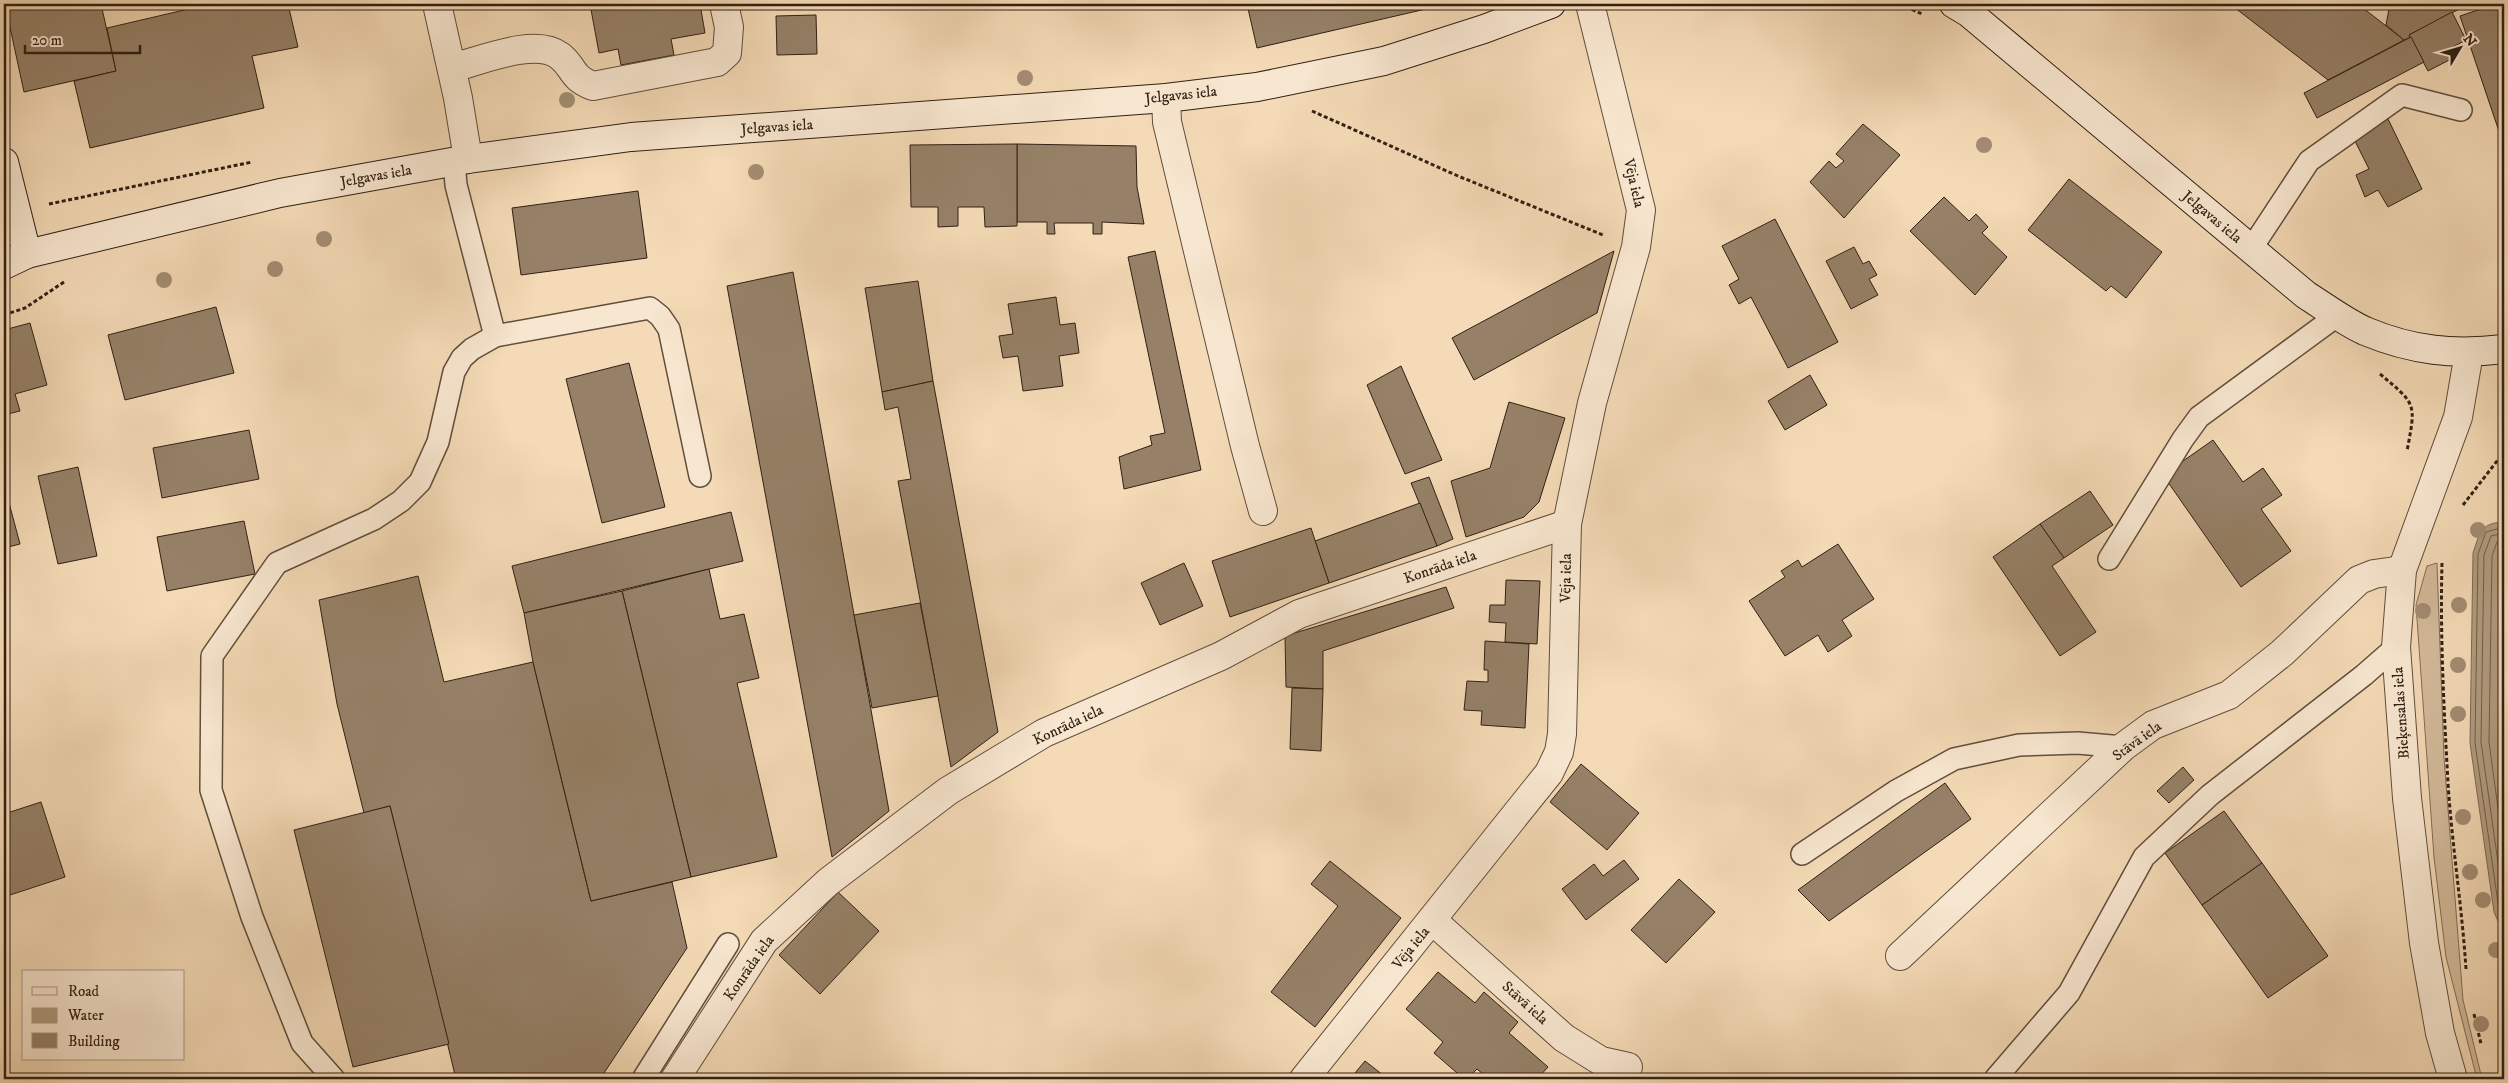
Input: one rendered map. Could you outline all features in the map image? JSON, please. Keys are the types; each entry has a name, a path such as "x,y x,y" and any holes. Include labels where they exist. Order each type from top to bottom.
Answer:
{"street":[{"path":"437,4 452,68 461,160"},
{"path":"452,68 531,47 549,49 561,57 580,81 593,86 717,62 726,53 729,27 724,4"},
{"name":"Jelgavas iela","path":"16,260 280,193 461,160 632,137 1166,98 1256,87 1384,61 1484,29 1552,4"},
{"name":"Vēja iela","path":"1304,1079 1433,921 1549,773 1558,752 1562,734 1567,524 1592,403 1636,247 1641,210 1590,4"},
{"name":"Jelgavas iela","path":"1954,4 1969,13 2306,295 2364,330 2415,348 2469,353 2504,349"},
{"path":"1166,98 1167,122 1245,446 1263,511"},
{"path":"4,162 16,260"},
{"name":"Bieķensalas iela","path":"2453,1079 2440,1033 2424,943 2407,798 2396,647 2402,570 2458,418 2469,353"},
{"name":"Konrāda iela","path":"675,1079 764,941 828,882 948,791 1044,733 1221,656 1299,614 1567,524"},
{"name":"Stāvā iela","path":"1900,956 2123,747 2153,725 2229,695 2282,652 2359,580 2374,574 2402,570"},
{"name":"Stāvā iela","path":"1433,921 1564,1038 1600,1061 1628,1067"}],"lane":[{"path":"2251,250 2309,161 2402,95 2461,110"},
{"path":"461,160 456,186 495,336"},
{"path":"334,1079 302,1042 252,917 211,790 212,656 277,562 374,519 401,501 420,482 438,442 454,372 462,358 472,349 495,336 650,308 660,316 669,329 700,476"},
{"path":"2109,558 2183,439 2199,417 2338,315"},
{"path":"1995,1079 2069,993 2144,857 2210,795 2364,676 2396,647"},
{"path":"1802,854 1896,791 1954,759 2019,745 2078,743 2123,747"},
{"path":"643,1079 728,944"}],"path":[{"path":"1900,4 1924,14"},
{"path":"1307,108 1543,212 1636,247"},
{"path":"2378,372 2409,398 2413,413 2407,452"},
{"path":"2462,507 2504,452"},
{"path":"2442,559 2441,616 2448,785 2462,908 2466,977"},
{"path":"2473,1013 2482,1047"}],"shaded area":[{"path":"2437,563 2444,758 2463,1000 2482,1079 2477,1079 2446,957 2434,857 2416,605 2427,566"}],"water":[{"path":"2504,522 2504,935 2494,912 2470,743 2473,553 2485,527 2490,524"}],"building":[{"path":"5,4 101,4 116,71 24,92"},
{"path":"210,4 288,4 298,47 252,56 264,108 90,148 74,81 116,71 107,28"},
{"path":"590,4 700,4 705,33 671,39 674,55 621,65 618,49 599,53"},
{"path":"1247,4 1425,4 1426,9 1257,48"},
{"path":"2230,4 2358,4 2404,40 2328,80"},
{"path":"2400,4 2469,4 2409,35 2411,37 2404,40 2386,25 2389,9"},
{"path":"2496,4 2504,4 2504,146 2460,16"},
{"path":"2452,12 2466,40 2451,48 2455,57 2428,71 2409,35"},
{"path":"816,15 817,54 777,55 776,16"},
{"path":"2411,37 2424,62 2317,118 2304,93"},
{"path":"2388,119 2422,189 2388,207 2378,190 2365,197 2356,175 2369,169 2354,139"},
{"path":"1863,124 1900,155 1844,218 1810,182 1829,161 1836,168 1844,161 1836,154"},
{"path":"1017,144 1136,146 1137,187 1144,224 1102,222 1102,234 1093,234 1093,223 1054,223 1055,234 1047,234 1047,222 1017,222"},
{"path":"1017,144 1017,226 985,227 984,207 958,207 958,226 938,227 938,207 911,207 910,145"},
{"path":"2069,179 2162,252 2126,298 2111,286 2106,291 2028,230"},
{"path":"638,191 647,258 521,275 512,208"},
{"path":"1944,197 1969,221 1976,214 1988,227 1982,233 2007,257 1975,295 1910,231"},
{"path":"1775,219 1838,342 1788,368 1751,297 1739,304 1729,285 1739,279 1722,246"},
{"path":"1854,247 1863,264 1869,261 1877,275 1869,279 1878,295 1851,309 1826,261"},
{"path":"1155,251 1201,470 1124,489 1119,457 1152,445 1150,436 1165,433 1128,257"},
{"path":"1614,251 1597,313 1474,380 1452,338"},
{"path":"793,272 889,811 832,857 727,286"},
{"path":"918,281 933,381 882,392 865,288"},
{"path":"1056,297 1060,325 1075,323 1079,353 1059,356 1063,386 1023,391 1018,356 1003,358 999,336 1013,334 1008,304"},
{"path":"216,307 234,373 125,400 108,335"},
{"path":"30,323 47,385 15,394 20,411 4,415 4,330"},
{"path":"629,363 665,507 602,523 566,379"},
{"path":"1401,366 1442,460 1405,474 1367,385"},
{"path":"1810,375 1827,405 1785,430 1768,401"},
{"path":"933,381 998,732 951,767 898,481 911,479 898,407 885,410 882,392"},
{"path":"1509,402 1565,418 1539,502 1524,517 1466,537 1451,481 1490,468"},
{"path":"249,430 259,479 162,498 153,448"},
{"path":"2213,440 2243,482 2263,468 2282,495 2261,509 2291,551 2241,587 2163,475"},
{"path":"78,467 97,556 58,564 38,476"},
{"path":"1429,477 1453,539 1437,546 1411,483"},
{"path":"4,484 20,544 4,548"},
{"path":"2090,491 2113,525 2064,558 2040,524"},
{"path":"1420,503 1437,546 1329,583 1315,541"},
{"path":"731,512 743,561 524,613 512,566"},
{"path":"244,521 255,574 167,591 157,537"},
{"path":"2040,524 2064,558 2052,566 2096,632 2060,656 1993,557"},
{"path":"1311,528 1329,583 1230,617 1212,561"},
{"path":"1838,544 1874,599 1842,620 1852,636 1828,652 1818,635 1785,656 1749,601 1785,577 1781,571 1798,560 1802,567"},
{"path":"1184,563 1203,606 1160,625 1141,583"},
{"path":"709,569 720,619 744,614 759,678 737,683 777,857 691,877 622,591"},
{"path":"418,576 444,682 533,662 591,901 672,882 687,948 600,1079 456,1079 390,806 364,813 337,704 319,600"},
{"path":"1506,580 1540,581 1537,644 1505,642 1506,623 1489,622 1490,605 1505,605"},
{"path":"1446,587 1454,608 1323,651 1323,689 1286,687 1285,636"},
{"path":"622,591 691,877 591,901 533,662 524,613"},
{"path":"920,603 938,696 872,708 854,615"},
{"path":"1485,641 1529,644 1525,728 1481,725 1482,711 1464,710 1467,681 1488,682 1488,670 1484,670"},
{"path":"1292,688 1323,689 1321,751 1290,749"},
{"path":"1581,764 1639,813 1607,850 1550,802"},
{"path":"2183,767 2194,780 2169,803 2157,791"},
{"path":"1945,783 1971,819 1829,921 1798,890"},
{"path":"41,802 65,877 4,897 4,814"},
{"path":"390,806 449,1044 353,1067 294,830"},
{"path":"2224,811 2262,863 2202,905 2165,853"},
{"path":"1624,860 1639,879 1586,920 1562,889 1594,864 1603,876"},
{"path":"1330,861 1401,918 1315,1027 1271,992 1338,906 1311,884"},
{"path":"2262,863 2328,956 2268,998 2202,905"},
{"path":"1679,879 1715,912 1666,963 1631,930"},
{"path":"838,892 879,931 820,994 779,955"},
{"path":"1438,972 1475,1003 1484,992 1518,1022 1509,1033 1548,1067 1537,1079 1489,1079 1477,1069 1467,1079 1464,1079 1434,1053 1443,1042 1406,1009"},
{"path":"1365,1061 1388,1079 1350,1079"}]}
